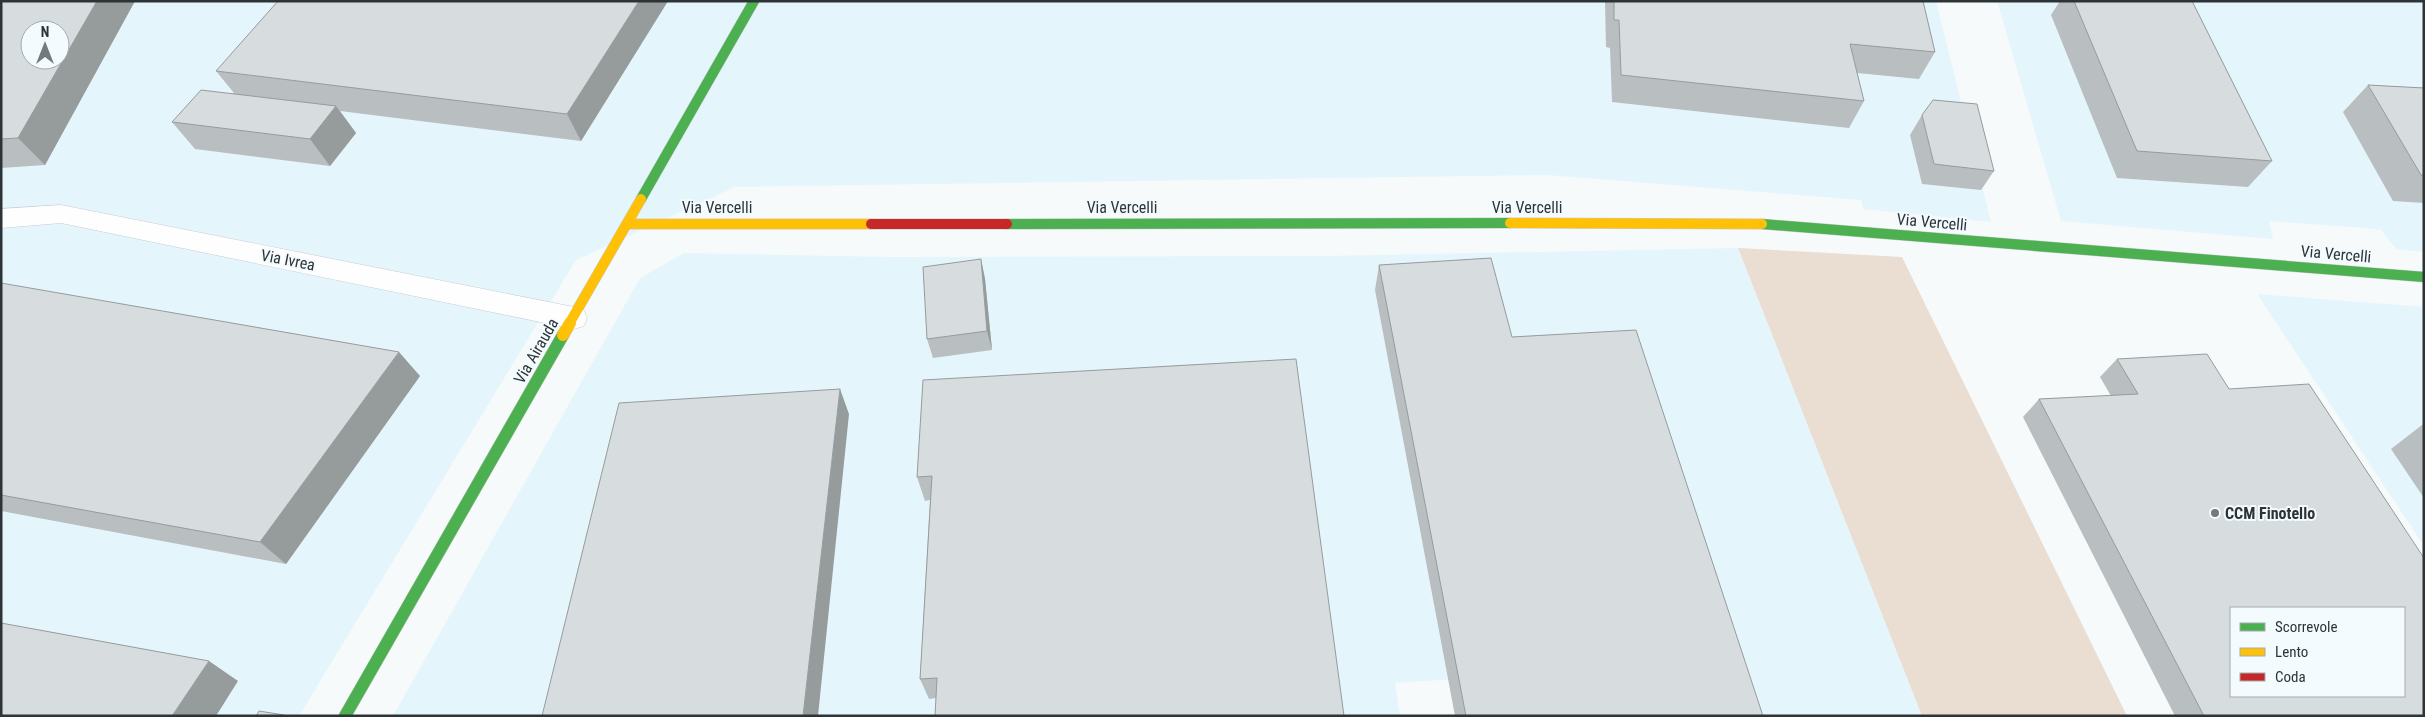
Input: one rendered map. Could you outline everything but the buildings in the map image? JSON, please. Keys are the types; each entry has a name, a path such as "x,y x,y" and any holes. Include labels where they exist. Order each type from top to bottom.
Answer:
{"street":[{"name":"Via Airauda","path":"345,716 754,1"},
{"name":"Via Ivrea","path":"1,219 61,214 574,318"},
{"name":"Via Vercelli","path":"627,224 1744,223 2424,277"}],"shaded area":[{"path":"1,1 1936,1 1991,222 1863,209 1861,200 1547,175 735,187 576,260 299,716 1,716"},
{"path":"1997,1 2424,1 2424,252 2396,249 2381,230 2364,228 2269,221 2273,239 2061,221"},
{"path":"1738,248 1922,716 1526,716 1517,675 1395,683 1400,716 393,716 640,278 684,253 888,257 1325,256"},
{"path":"1738,248 1902,257 2127,716 1922,716"},
{"path":"2257,294 2424,307 2424,546"}],"traffic: fast":[{"path":"641,199 754,1"},
{"path":"1007,224 1510,223"},
{"path":"1762,224 2424,277"},
{"path":"345,716 563,335"}],"traffic: slow":[{"path":"563,335 641,199"},
{"path":"1510,223 1762,224"},
{"path":"627,224 871,224"}],"traffic: jam":[{"path":"871,224 1007,224"}],"place":[{"name":"CCM Finotello","path":"2215,513"}]}
